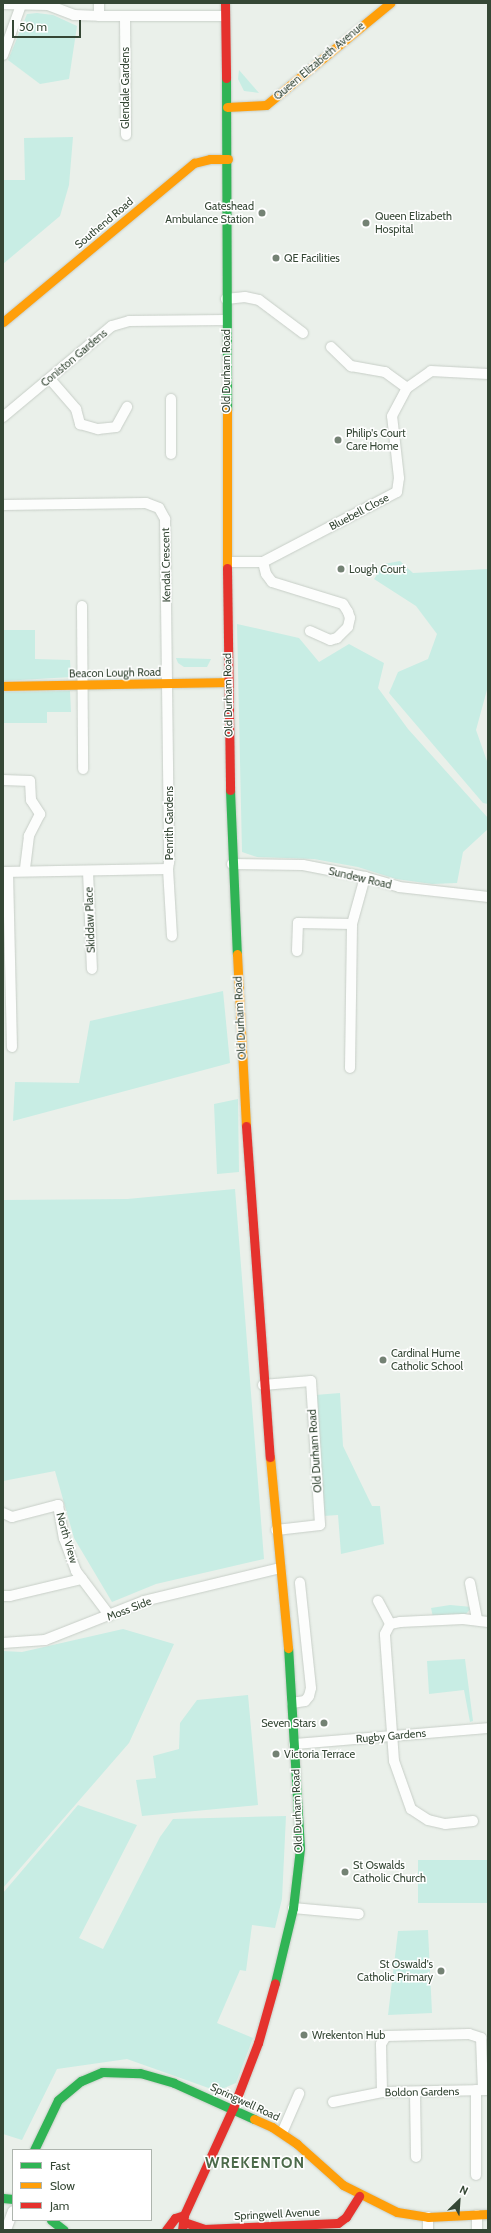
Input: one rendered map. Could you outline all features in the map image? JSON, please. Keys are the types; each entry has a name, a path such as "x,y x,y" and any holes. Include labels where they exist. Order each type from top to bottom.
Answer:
{"main road":[{"name":"Old Durham Road","path":"183,2222 233,2108 258,2043 273,1993 293,1908 300,1848 292,1703 263,1385 250,1190 232,864 227,682 229,562 226,320 228,159 225,3"},
{"name":"Queen Elizabeth Avenue","path":"227,107 266,105 385,5"},
{"name":"Southend Road","path":"3,322 194,163 210,159 228,159"},
{"name":"Beacon Lough Road","path":"3,686 168,685 227,682"},
{"name":"Springwell Road","path":"34,2149 50,2114 66,2092 80,2080 102,2072 122,2070 153,2075 233,2108 282,2133 359,2196 397,2212 428,2217 488,2214"},
{"path":"343,2220 359,2196"},
{"path":"166,2230 175,2218 183,2222"},
{"name":"Springwell Avenue","path":"183,2222 204,2229 338,2223 343,2220"},
{"path":"52,2221 64,2230"}],"street":[{"path":"99,3 99,16"},
{"path":"3,4 48,6 74,15 125,17 225,16"},
{"path":"3,55 21,5"},
{"name":"Glendale Gardens","path":"125,17 126,135"},
{"path":"226,299 245,298 259,300 303,333"},
{"name":"Coniston Gardens","path":"3,417 112,326 135,320 226,320"},
{"path":"330,347 350,366 385,372 407,388"},
{"name":"Bluebell Close","path":"229,562 263,562 397,492 399,478 392,416 407,388 431,371 488,374"},
{"path":"50,379 76,409 80,424 98,429 116,427 127,407"},
{"path":"171,399 171,454"},
{"name":"Kendal Crescent","path":"3,505 146,503 159,508 165,519 168,685"},
{"path":"263,562 266,574 272,582 343,604 348,612 350,618 348,627 337,638 330,640 310,631"},
{"path":"82,606 81,686 83,769"},
{"name":"Penrith Gardens","path":"5,872 25,870 88,871 168,869 168,685"},
{"path":"3,780 30,781 31,800 40,814 29,836 25,870"},
{"name":"Sundew Road","path":"232,864 303,866 365,877 399,887 488,897"},
{"path":"168,869 172,936"},
{"name":"Skiddaw Place","path":"88,871 92,969"},
{"path":"5,872 12,1047"},
{"path":"350,1068 352,924 365,877"},
{"path":"297,951 298,923 352,924"},
{"name":"Old Durham Road","path":"263,1385 311,1381 320,1525 276,1530"},
{"name":"North View","path":"3,1513 12,1517 58,1505 64,1538 76,1571 110,1616"},
{"name":"Moss Side","path":"3,1643 45,1640 110,1616 144,1601 280,1568"},
{"path":"3,1596 10,1596 82,1579"},
{"path":"292,1703 305,1701 309,1696 311,1688 300,1583"},
{"path":"470,1583 477,1619"},
{"path":"378,1601 390,1624"},
{"path":"390,1624 477,1619 488,1622"},
{"path":"390,1624 385,1634 391,1737 394,1761 411,1809 428,1820 445,1824 473,1821"},
{"name":"Rugby Gardens","path":"294,1744 488,1728"},
{"path":"293,1908 359,1914"},
{"path":"382,2092 381,2044 386,2036 469,2034 481,2038 482,2090 476,2175"},
{"name":"Boldon Gardens","path":"333,2102 382,2092 416,2093 482,2090"},
{"path":"416,2093 416,2157"},
{"path":"282,2133 299,2094"},
{"path":"6,2230 12,2214"},
{"path":"477,2215 477,2230"},
{"path":"428,2217 428,2230"},
{"path":"343,2220 347,2230"}],"shaded area":[{"path":"37,13 53,15 77,26 69,79 40,84 8,60 27,14"},
{"path":"239,70 259,93 244,91 238,79"},
{"path":"73,137 69,185 60,216 3,264 3,180 25,180 24,138"},
{"path":"400,561 413,573 488,569 488,686 476,730 488,764 488,804 483,803 389,693 398,672 428,659 437,634 416,606 374,579 384,564"},
{"path":"237,624 299,638 319,662 349,644 384,663 378,688 408,729 488,818 488,829 463,852 457,883 432,884 396,879 358,867 314,859 257,857 242,852"},
{"path":"3,630 35,630 35,659 70,660 71,677 3,681"},
{"path":"176,658 211,659 207,667 184,667 178,663"},
{"path":"70,691 71,712 47,712 47,723 3,723 3,692"},
{"path":"223,991 230,1063 13,1121 15,1082 79,1083 90,1021"},
{"path":"238,1099 239,1172 217,1174 214,1104"},
{"path":"235,1189 264,1559 156,1584 112,1602 74,1538 55,1471 3,1481 3,1200 127,1199"},
{"path":"340,1393 343,1446 372,1506 380,1506 384,1544 341,1554 338,1515 323,1516 315,1395"},
{"path":"450,1605 472,1607 466,1614 433,1617 431,1608"},
{"path":"123,1629 174,1644 129,1743 3,1888 3,1651 22,1652"},
{"path":"465,1659 473,1721 470,1722 464,1690 429,1694 427,1661"},
{"path":"248,1695 258,1805 142,1816 136,1780 156,1778 153,1756 179,1749 180,1723 197,1700"},
{"path":"78,1805 137,1825 79,1938 103,1949 160,1837 173,1819 286,1816 282,1899 275,1928 252,1925 246,1971 240,1970 217,2023 253,2038 236,2083 217,2091 127,2059 57,2069 22,2140 3,2134 3,1893"},
{"path":"418,1860 488,1860 488,1903 418,1903"},
{"path":"428,1930 432,2013 388,2015 398,1931"}],"traffic: fast":[{"path":"226,78 227,410"},
{"path":"230,790 237,954"},
{"path":"275,1983 293,1908 300,1848 288,1648"},
{"path":"34,2149 58,2100 81,2081 102,2072 140,2073 174,2083 254,2119"},
{"path":"3,2198 12,2199"},
{"path":"52,2221 64,2230"}],"traffic: slow":[{"path":"227,107 266,105 390,3"},
{"path":"3,322 194,163 210,159 228,159"},
{"path":"227,410 227,568"},
{"path":"3,686 227,682"},
{"path":"237,954 246,1126"},
{"path":"270,1457 288,1648"},
{"path":"254,2119 272,2127 297,2144 343,2185 397,2212 428,2217 488,2214"}],"traffic: jam":[{"path":"225,3 226,78"},
{"path":"227,568 230,790"},
{"path":"246,1126 270,1457"},
{"path":"182,2230 184,2215 233,2108 258,2043 275,1983"},
{"path":"184,2222 204,2229 338,2223 346,2217 359,2196"},
{"path":"166,2230 175,2218 184,2215"}],"place":[{"name":"Gateshead Ambulance Station","path":"262,213"},
{"name":"Queen Elizabeth Hospital","path":"366,223"},
{"name":"QE Facilities","path":"276,258"},
{"name":"Philip's Court Care Home","path":"338,440"},
{"name":"Lough Court","path":"341,569"},
{"name":"Cardinal Hume Catholic School","path":"383,1360"},
{"name":"Seven Stars","path":"324,1723"},
{"name":"Victoria Terrace","path":"276,1754"},
{"name":"St Oswalds Catholic Church","path":"345,1872"},
{"name":"St Oswald's Catholic Primary","path":"441,1971"},
{"name":"Wrekenton Hub","path":"304,2035"}],"district":[{"name":"WREKENTON","path":"255,2164"}]}
